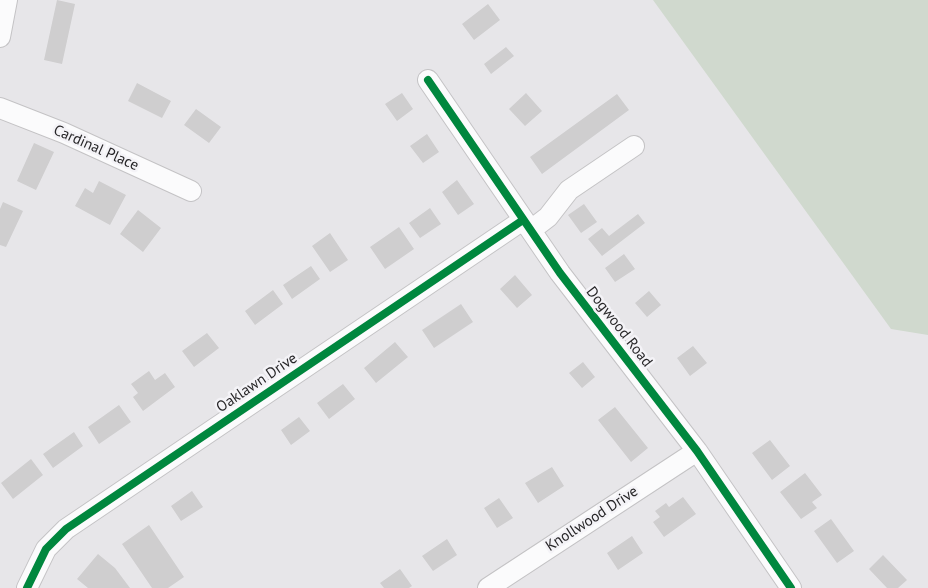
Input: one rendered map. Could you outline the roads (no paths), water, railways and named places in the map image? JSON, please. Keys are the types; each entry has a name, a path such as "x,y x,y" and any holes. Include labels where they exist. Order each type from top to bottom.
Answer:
{"street":[{"path":"0,37 7,0"},
{"name":"Dogwood Road","path":"428,80 560,273 696,451 791,588"},
{"name":"Cardinal Place","path":"0,108 64,133 191,191"},
{"name":"Oaklawn Drive","path":"27,588 46,549 66,529 527,225 548,217 569,190 634,146"},
{"name":"Knollwood Drive","path":"488,588 696,451"}]}
